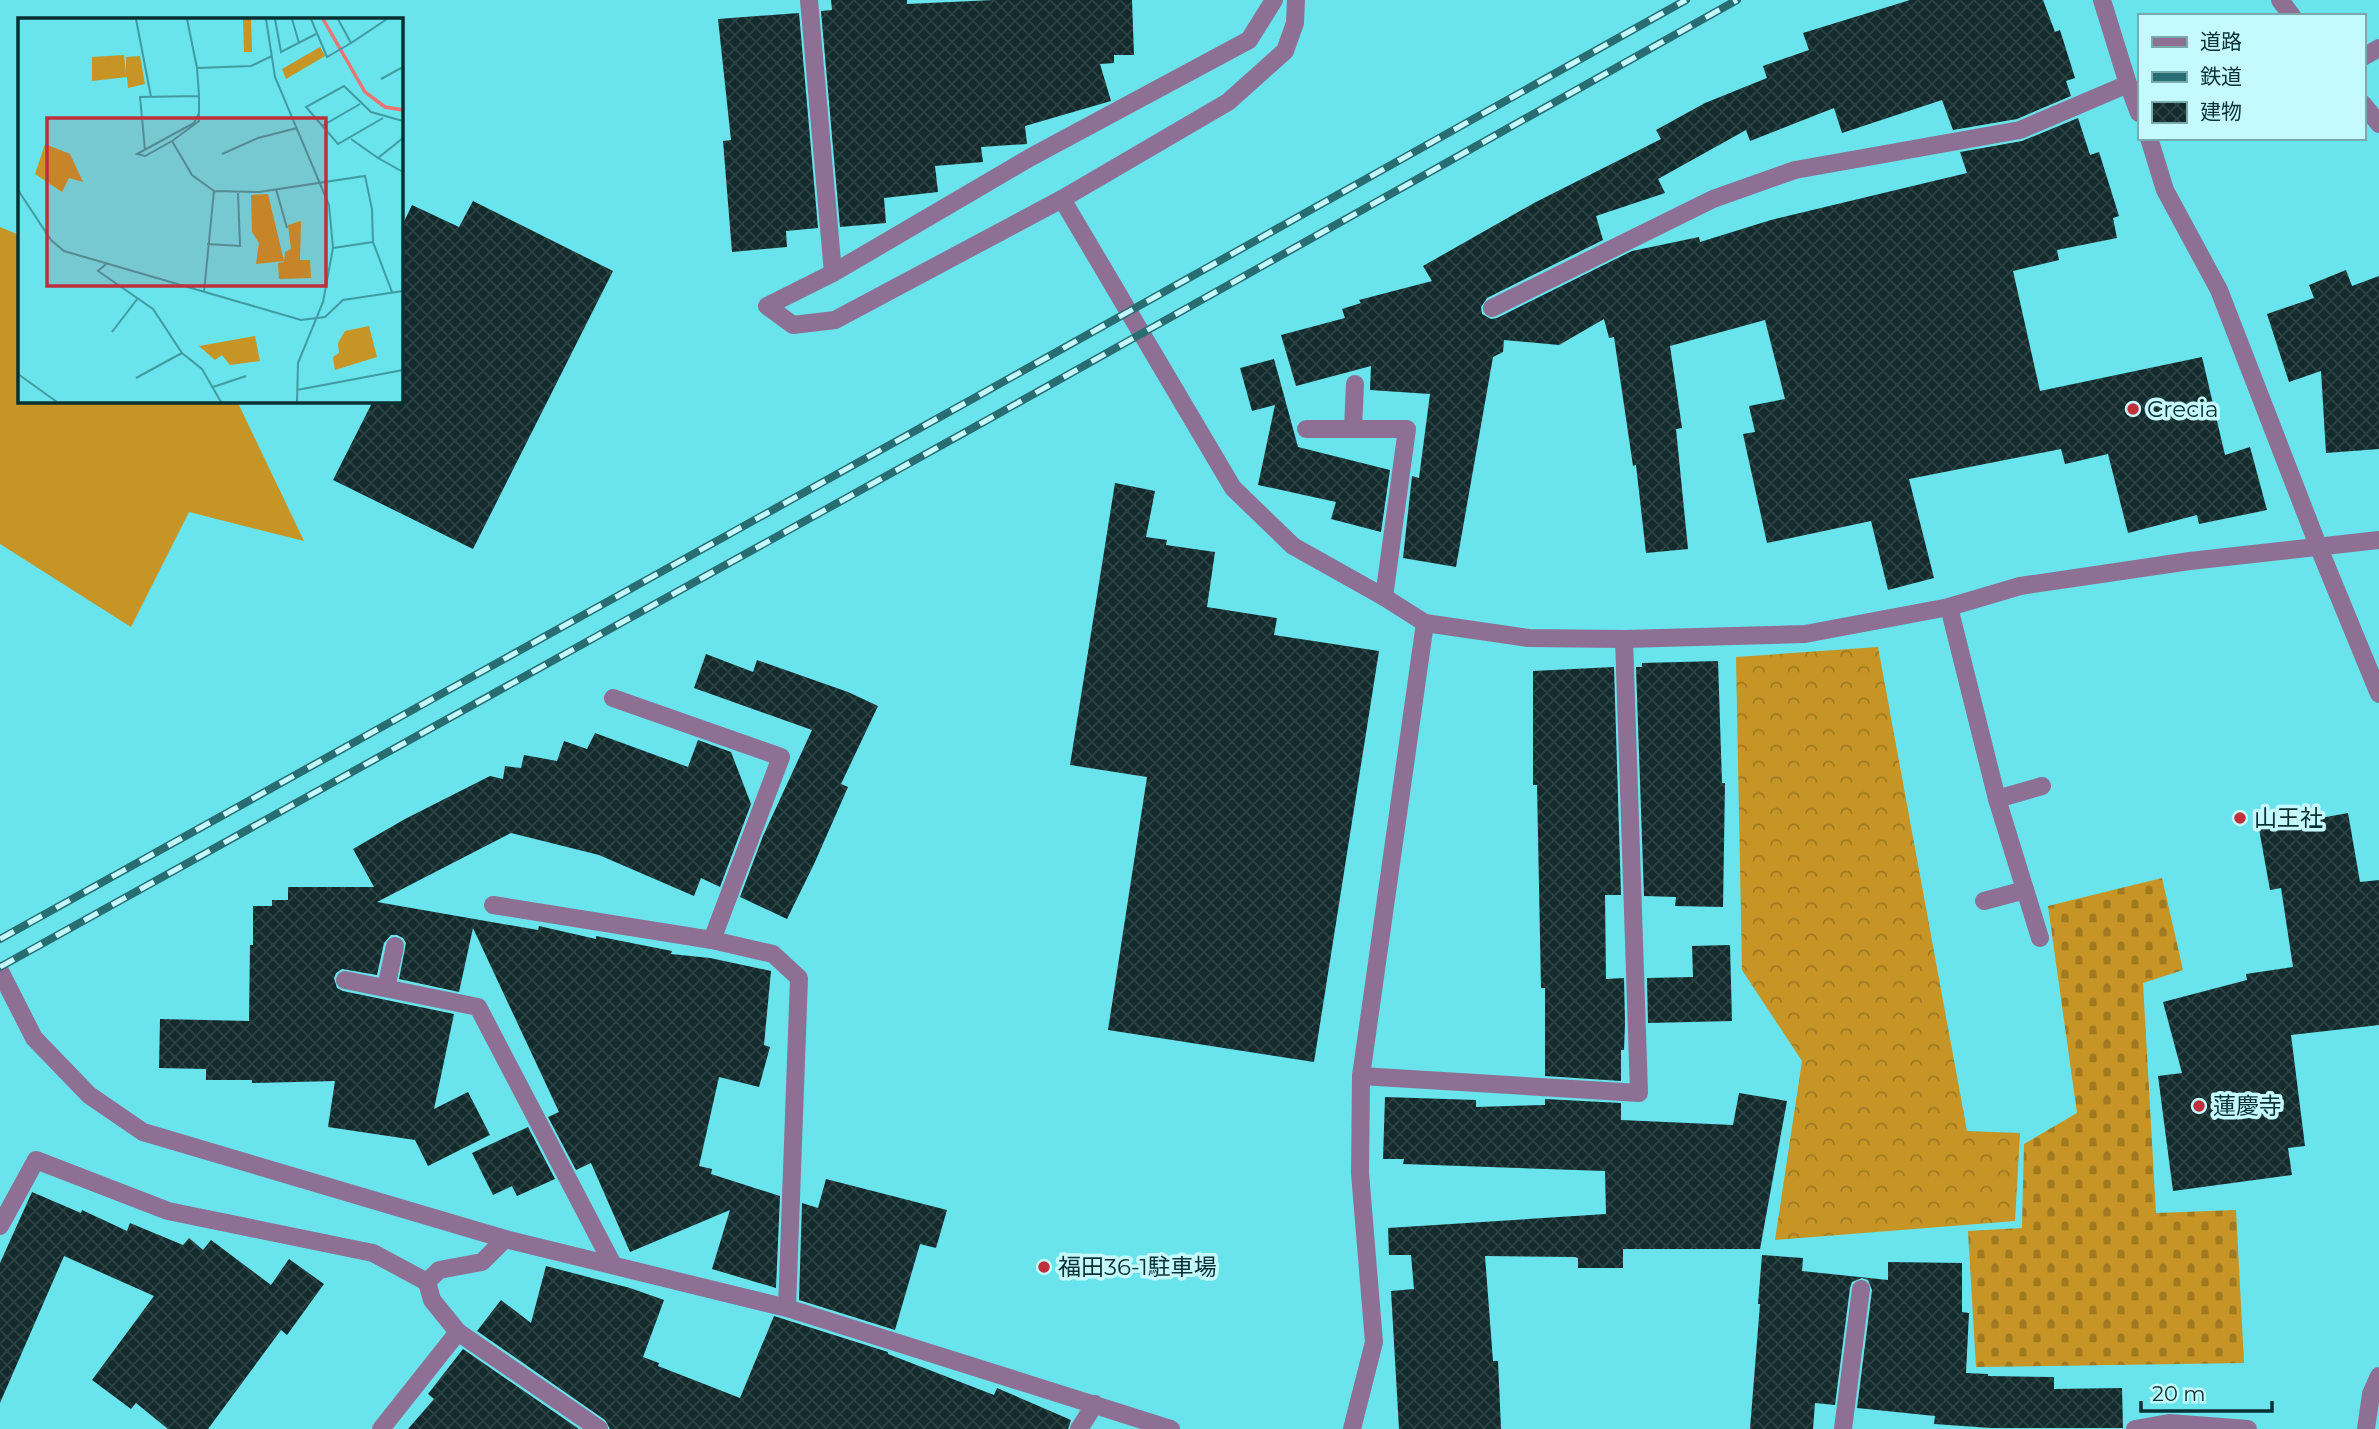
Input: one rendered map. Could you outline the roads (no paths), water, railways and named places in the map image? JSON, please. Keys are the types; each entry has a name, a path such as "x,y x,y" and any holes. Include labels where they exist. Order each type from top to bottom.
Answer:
{"street":[{"path":"809,0 833,273"},
{"path":"1273,0 1249,40 1031,157 833,273 767,306 793,325 835,320 1062,200 1228,102 1285,51 1295,23 1296,0"},
{"path":"2102,0 2138,110"},
{"path":"1492,308 1713,200 1794,170 2020,130 2128,84"},
{"path":"2365,106 2379,124"},
{"path":"2150,140 2165,190 2219,290 2379,694"},
{"path":"1062,200 1233,488 1293,546 1426,623 1528,638 1624,639 1805,634 1949,607 2020,586 2190,561 2379,540"},
{"path":"1353,429 1355,384"},
{"path":"1306,429 1407,429 1384,597"},
{"path":"1949,607 1997,799 2040,938"},
{"path":"1352,1429 1374,1342 1360,1173 1361,1076 1426,623"},
{"path":"1361,1076 1639,1093 1624,639"},
{"path":"613,698 781,757 712,940"},
{"path":"1997,799 2042,786"},
{"path":"1984,901 2025,890"},
{"path":"493,905 712,940 773,954 799,978 787,1308"},
{"path":"386,989 395,946"},
{"path":"0,971 34,1038 89,1095 143,1132 505,1239 612,1263 787,1308 1171,1429"},
{"path":"345,980 478,1007 612,1263"},
{"path":"0,1226 36,1160 168,1211 373,1253 427,1282 432,1300 458,1332 599,1429"},
{"path":"427,1282 439,1270 482,1262 505,1239"},
{"path":"1843,1429 1861,1289"},
{"path":"381,1429 458,1332"},
{"path":"2366,1429 2371,1394 2379,1376"},
{"path":"1079,1429 1094,1404"},
{"path":"2135,1429 2169,1423 2248,1429"}],"railway":[{"path":"0,939 1686,0"},
{"path":"0,967 989,419 1737,0"}],"place":[{"name":"Crecia","path":"2133,409"},
{"name":"山王社","path":"2240,818"},
{"name":"蓮慶寺","path":"2199,1106"},
{"name":"福田36-1駐車場","path":"1044,1267"}]}
